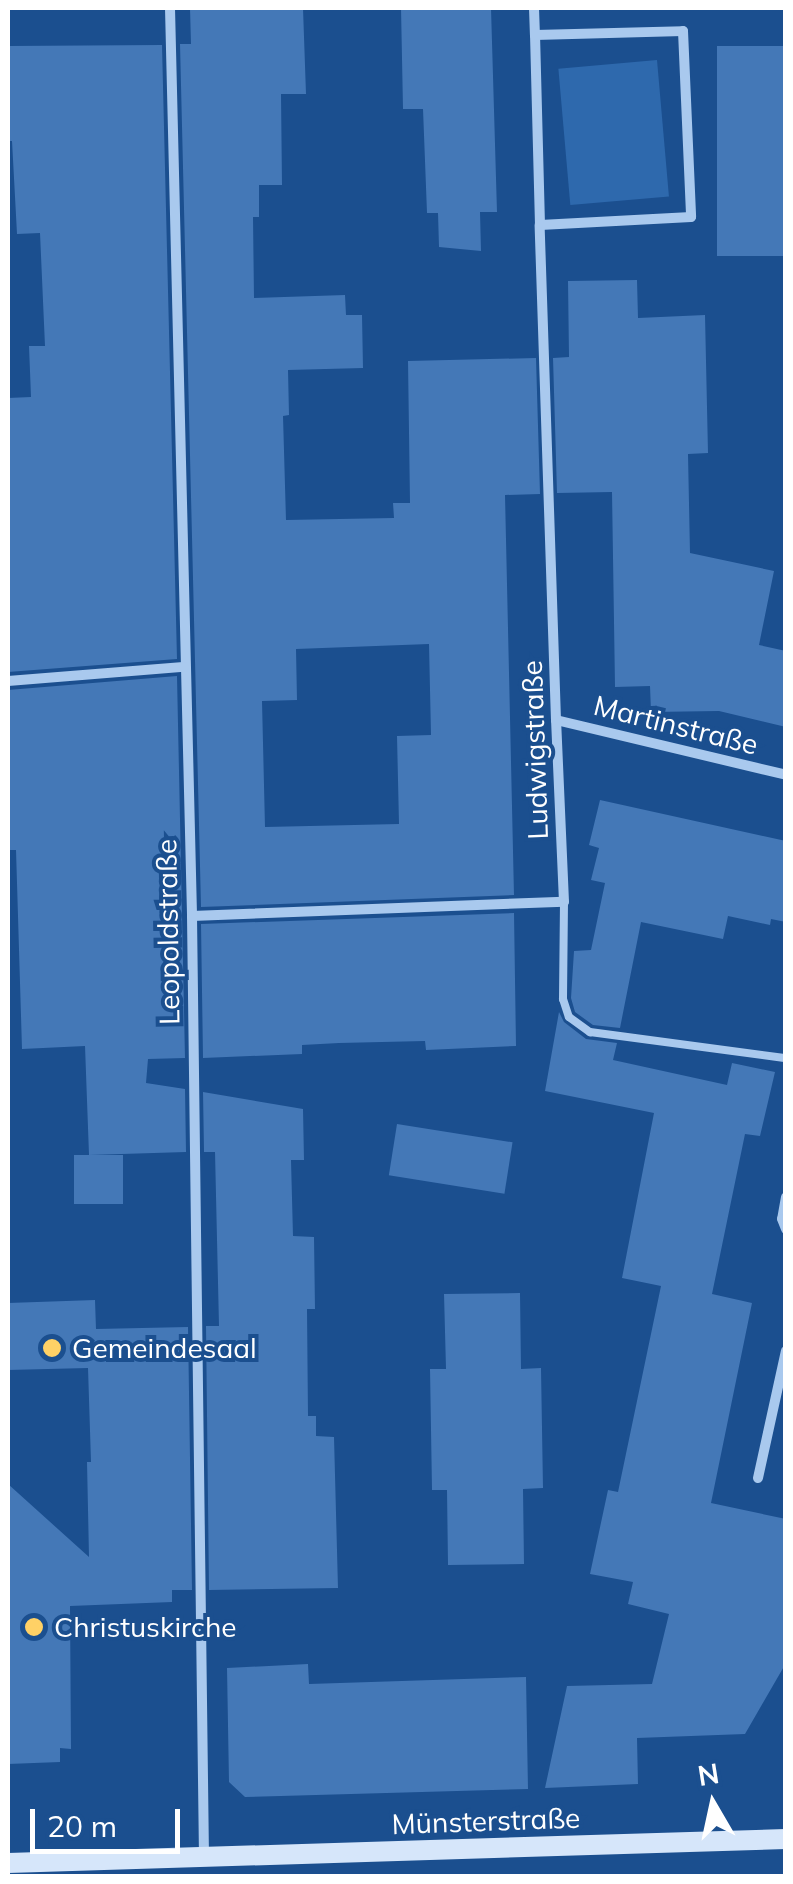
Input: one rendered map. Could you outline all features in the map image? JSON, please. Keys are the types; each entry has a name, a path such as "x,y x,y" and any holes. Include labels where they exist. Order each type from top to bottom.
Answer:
{"main road":[{"name":"Münsterstraße","path":"8,1864 786,1840"}],"street":[{"name":"Leopoldstraße","path":"170,8 192,916 204,1856"},
{"name":"Ludwigstraße","path":"534,8 564,902"},
{"path":"534,34 684,31 691,217 540,225"},
{"path":"8,681 183,668"},
{"name":"Martinstraße","path":"556,720 786,775"},
{"path":"192,916 564,902"},
{"path":"786,1197 782,1218 786,1228"},
{"path":"758,1478 786,1351"}],"lane":[{"path":"564,902 563,1000 569,1017 590,1032 786,1058"}],"shaded area":[{"path":"657,60 669,196 570,205 558,69"}],"building":[{"path":"190,8 303,8 306,94 281,94 282,185 259,185 259,217 253,217 254,298 345,295 346,315 362,315 363,368 288,370 289,415 283,416 286,520 394,518 393,503 410,503 408,361 536,358 540,494 505,495 514,895 201,907 180,44 191,44","holes":["429,644 431,735 397,736 399,824 265,827 262,701 297,700 296,649"]},
{"path":"401,8 491,8 497,212 480,212 481,251 439,247 438,213 427,213 423,109 403,109"},
{"path":"162,45 177,659 8,672 8,398 31,397 29,346 45,346 40,233 17,234 12,141 8,141 8,46"},
{"path":"717,46 785,46 785,256 717,256"},
{"path":"637,280 638,318 705,315 708,453 688,454 690,553 774,571 759,645 786,651 786,727 719,711 651,712 650,686 615,687 612,492 557,493 553,358 569,357 568,281"},
{"path":"177,676 185,1058 148,1059 146,1083 185,1089 186,1152 89,1155 85,1046 22,1049 16,850 8,850 8,690"},
{"path":"600,800 786,841 786,922 771,919 770,925 728,916 723,939 641,922 620,1028 593,1025 575,1012 571,998 574,951 591,950 605,883 591,880 599,848 589,845"},
{"path":"514,913 516,1046 426,1050 425,1041 339,1043 302,1045 302,1054 203,1058 201,924"},
{"path":"559,1012 564,1022 586,1039 617,1043 613,1060 727,1085 732,1063 775,1072 760,1136 745,1134 712,1294 752,1303 711,1503 786,1519 786,1663 745,1734 637,1738 638,1784 545,1788 567,1686 652,1684 669,1614 628,1604 633,1582 590,1574 608,1490 618,1492 661,1286 622,1278 654,1113 545,1091"},
{"path":"203,1092 303,1109 304,1160 291,1160 293,1236 314,1237 315,1309 307,1309 308,1416 316,1416 316,1436 334,1437 338,1588 209,1590 206,1326 219,1326 215,1152 204,1152"},
{"path":"397,1124 513,1142 504,1194 389,1175"},
{"path":"74,1155 123,1155 123,1204 74,1204"},
{"path":"520,1293 521,1369 541,1368 543,1488 523,1489 524,1564 448,1565 447,1490 432,1490 430,1369 446,1369 444,1294"},
{"path":"95,1300 96,1329 188,1327 192,1590 172,1590 172,1602 70,1606 71,1749 60,1748 60,1762 8,1764 8,1484 89,1557 87,1462 91,1462 88,1368 8,1370 8,1303"},
{"path":"308,1664 309,1684 526,1677 528,1789 245,1797 229,1782 227,1668"}],"place":[{"name":"Gemeindesaal","path":"52,1348"},
{"name":"Christuskirche","path":"34,1627"}]}
